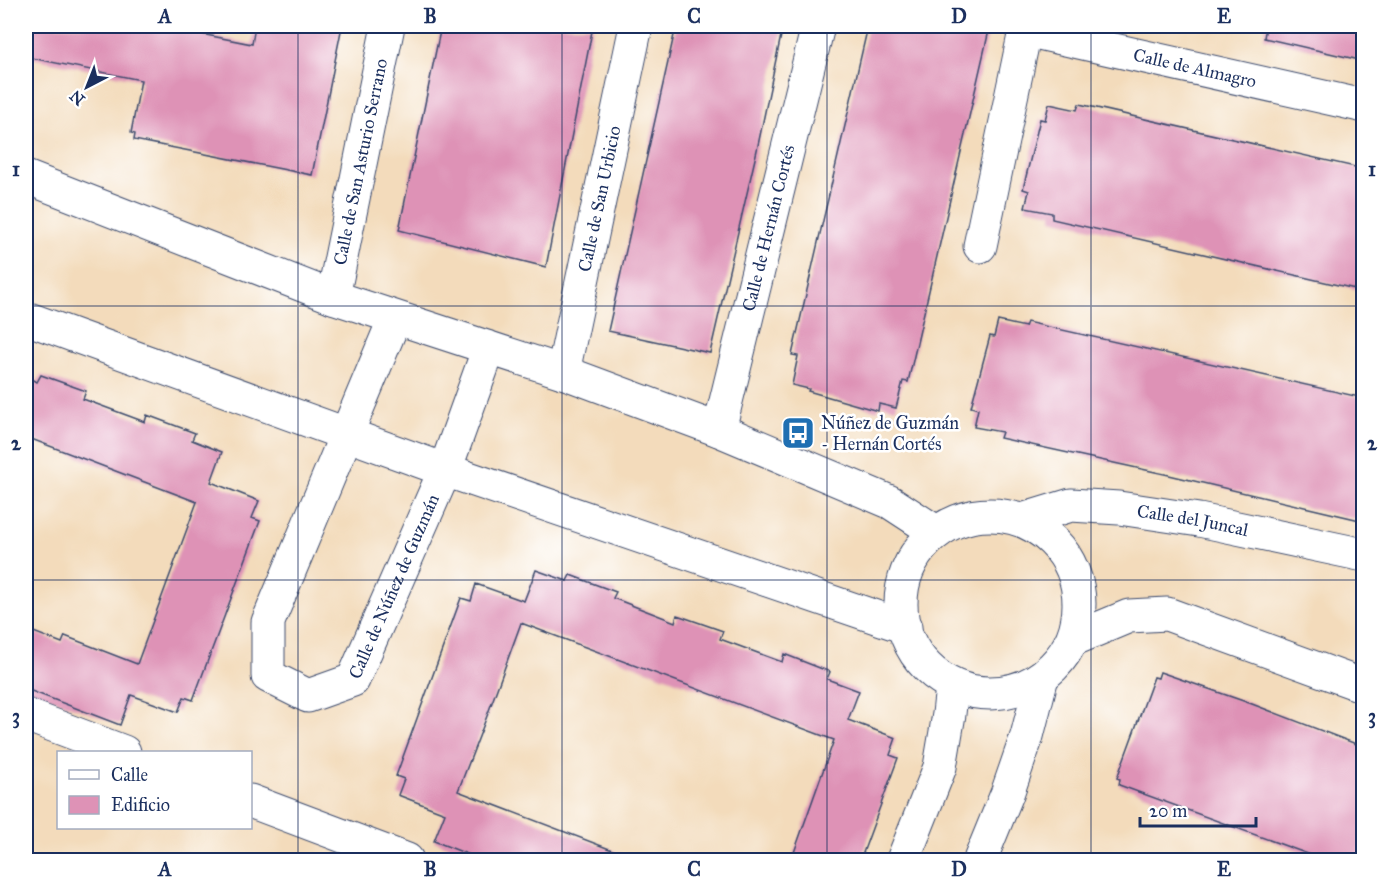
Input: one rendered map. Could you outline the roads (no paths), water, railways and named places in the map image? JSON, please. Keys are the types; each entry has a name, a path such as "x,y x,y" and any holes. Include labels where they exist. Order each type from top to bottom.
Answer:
{"street":[{"name":"Calle de San Asturio Serrano","path":"333,297 388,26"},
{"name":"Calle de San Urbicio","path":"562,372 636,26"},
{"name":"Calle de Hernán Cortés","path":"719,430 818,26"},
{"path":"980,246 1025,28"},
{"name":"Calle de Almagro","path":"1025,28 1364,106"},
{"path":"26,177 333,297 562,372 719,430 890,502 936,532"},
{"name":"Calle de Núñez de Guzmán","path":"26,318 445,470 905,627"},
{"name":"Calle de Núñez de Guzmán","path":"395,318 268,622 268,676 308,696 353,680 445,470 489,348"},
{"name":"Calle del Juncal","path":"1022,520 1071,505 1119,508 1199,520 1364,555"},
{"path":"994,514 1022,520 1047,534 1066,556 1078,582 1080,611 1074,639 1058,664 1036,682 1009,692 980,693 952,686 927,668 909,643 900,613 903,582 915,554 936,532 963,518 994,514"},
{"path":"1074,639 1129,616 1167,614 1364,686"},
{"path":"980,861 1027,736 1042,677"},
{"path":"903,861 940,767 952,686"},
{"path":"26,715 119,751"},
{"path":"252,802 407,861"}],"place":[{"name":"Núñez de Guzmán - Hernán Cortés","path":"798,433"}]}
